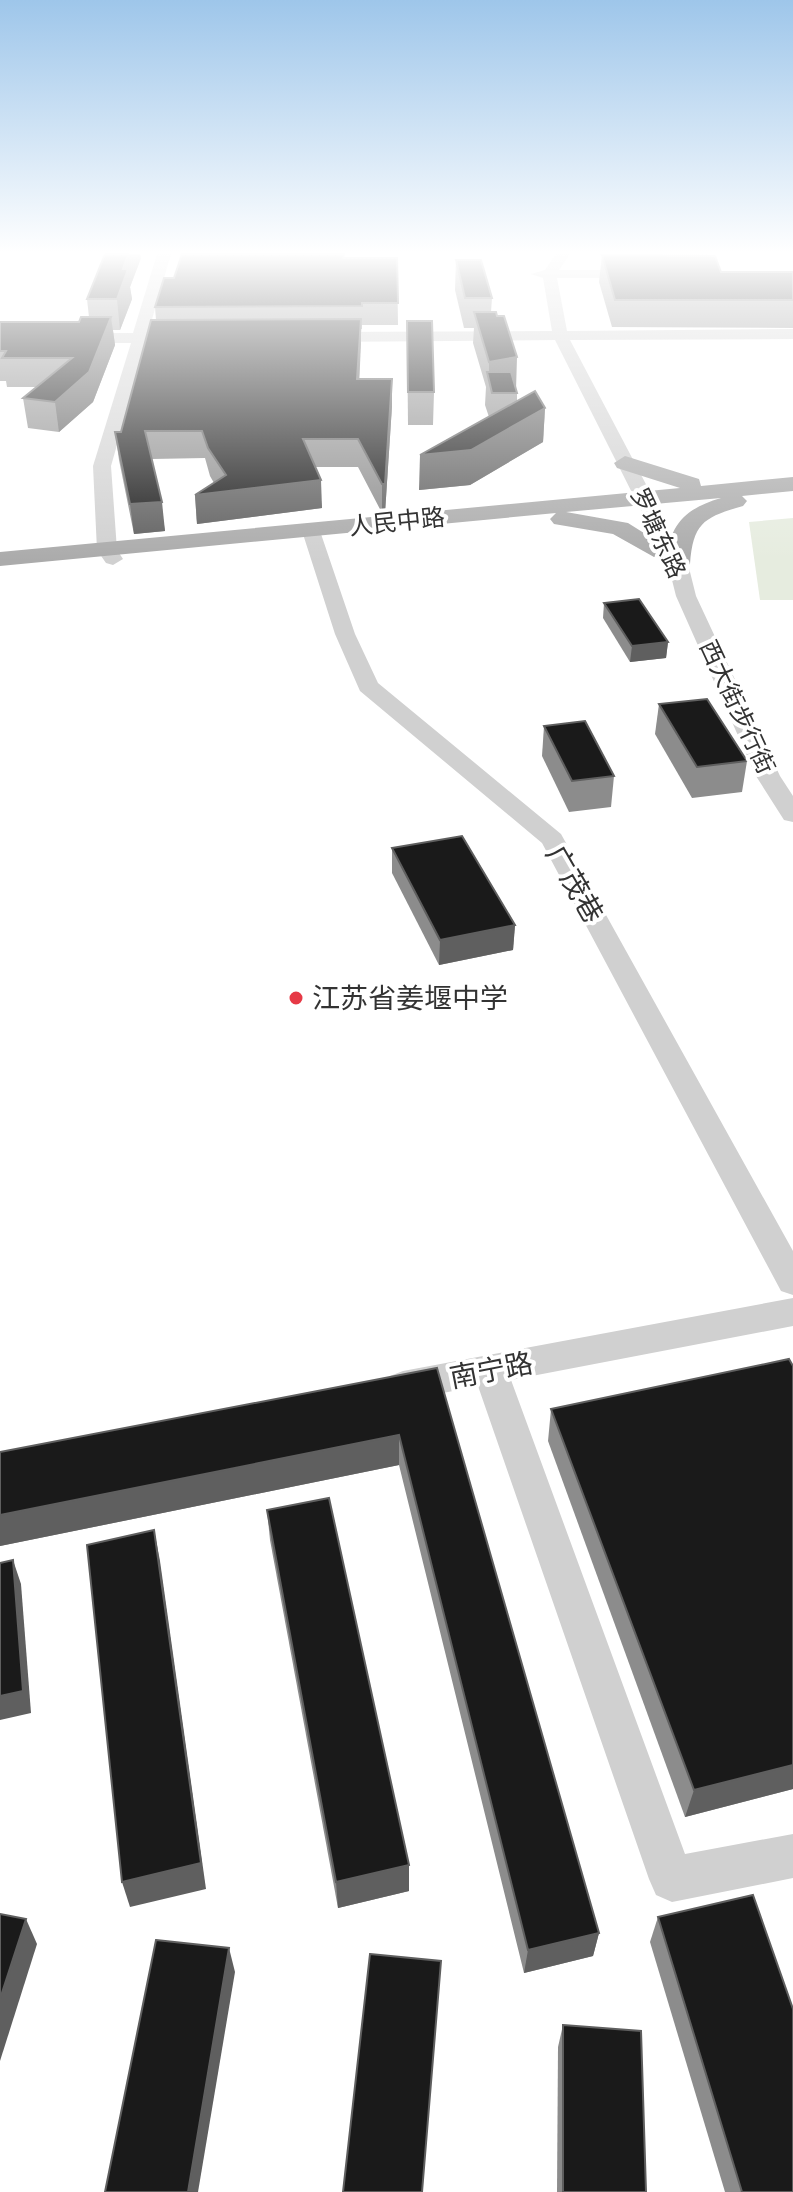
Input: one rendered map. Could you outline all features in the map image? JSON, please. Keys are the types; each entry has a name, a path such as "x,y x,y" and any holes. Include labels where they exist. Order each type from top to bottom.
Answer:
{"main road":[{"path":"545,511 609,471 739,494"},
{"name":"人民中路","path":"739,494 793,484"},
{"path":"678,564 679,536 688,520 739,494"},
{"name":"人民中路","path":"0,569 110,554 638,502 739,494 793,495"},
{"path":"545,511 620,528 654,550"},
{"name":"人民中路","path":"0,559 110,554"}],"street":[{"path":"110,554 102,466 133,356"},
{"name":"罗塘东路","path":"562,356 609,471 638,502 678,564 686,596"},
{"name":"罗塘东路","path":"638,502 664,571 686,596"},
{"name":"广茂巷","path":"314,535 345,634 368,686 552,839 793,1282"},
{"name":"西大街步行街","path":"686,596 768,776 793,815"},
{"name":"南宁路","path":"368,1393 793,1312"},
{"path":"490,1370 672,1879 793,1856"}],"shaded area":[{"path":"793,518 793,600 760,600 749,522"}],"building":[{"path":"95,356 89,372 55,402 23,398 72,358 2,358"},
{"path":"141,356 359,356 357,379 392,379 385,484 382,484 358,439 303,439 321,480 195,495 226,475 208,448 202,431 145,431 162,502 130,504 115,432 121,432"},
{"path":"407,356 433,356 434,392 408,392"},
{"path":"487,356 517,357 489,362"},
{"path":"487,372 511,372 517,393 492,393"},
{"path":"535,391 545,408 471,450 420,455"},
{"path":"639,599 668,642 632,646 604,603"},
{"path":"707,699 747,761 697,767 659,704"},
{"path":"585,721 614,776 572,781 544,726"},
{"path":"462,836 515,925 440,940 392,848"},
{"path":"789,1359 793,1366 793,1765 694,1790 551,1409"},
{"path":"437,1368 599,1933 528,1950 399,1435 0,1515 0,1452"},
{"path":"329,1498 409,1865 336,1882 267,1510"},
{"path":"154,1530 201,1863 122,1882 87,1545"},
{"path":"13,1560 23,1691 0,1696 0,1563"},
{"path":"753,1895 793,2009 793,2192 742,2192 658,1917"},
{"path":"0,1914 26,1919 0,1999"},
{"path":"156,1940 229,1948 188,2192 105,2192"},
{"path":"370,1954 441,1961 422,2192 343,2192"},
{"path":"563,2025 641,2031 646,2192 563,2192"}],"place":[{"name":"江苏省姜堰中学","path":"296,998"}]}
